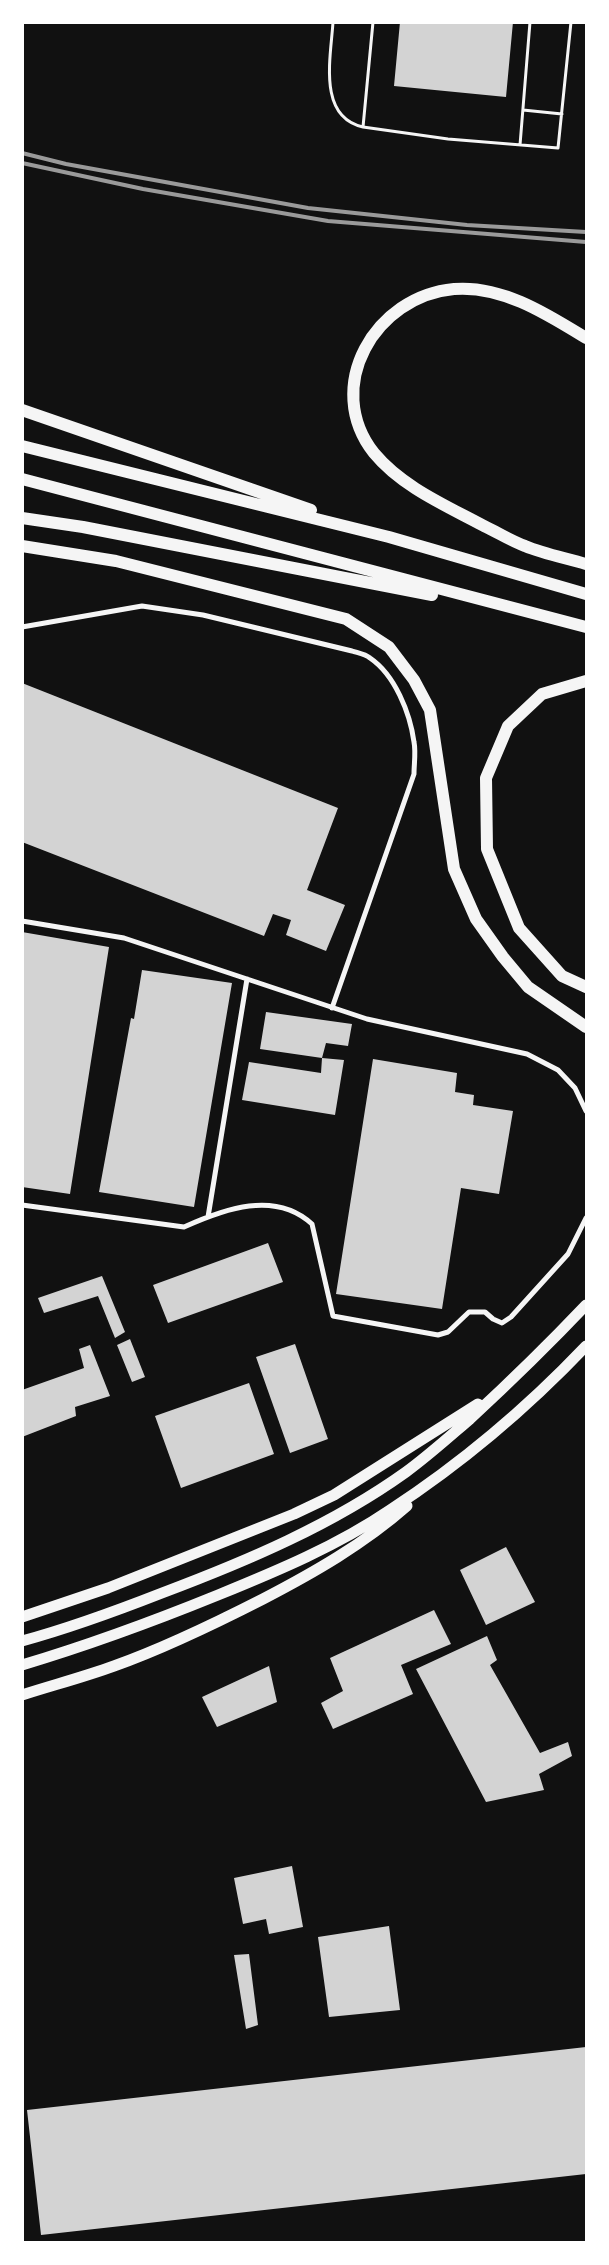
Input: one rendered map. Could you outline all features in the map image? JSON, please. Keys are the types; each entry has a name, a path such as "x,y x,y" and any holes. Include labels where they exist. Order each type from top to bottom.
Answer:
{"highway":[{"path":"586,338 560,322 511,298 468,289 427,295 401,308 373,334 365,346 356,372 354,400 360,428 374,452 383,463 411,485 437,502 524,546 586,564"},
{"path":"22,410 389,537"},
{"path":"22,446 389,537 586,594"},
{"path":"22,479 586,627"},
{"path":"22,518 83,526 548,617"},
{"path":"22,546 116,561 346,618 389,647 414,680 430,710 454,869 476,919 503,957 528,987 586,1027"},
{"path":"586,680 542,694 508,726 486,778 487,849 520,928 562,976 586,987"},
{"path":"22,1641 96,1619 214,1574 334,1518 407,1472 509,1384 586,1305"},
{"path":"22,1695 114,1666 160,1648 219,1622 296,1582 371,1535 399,1514 447,1471 522,1409 586,1346"},
{"path":"22,1617 108,1588 294,1514 334,1495 378,1469 509,1384"},
{"path":"22,1665 147,1624 268,1575 347,1536 389,1511 447,1471"}],"street":[{"path":"22,627 142,606 203,614 352,651 368,656 381,666 397,691 411,725 415,744 414,774 332,1008"},
{"path":"22,921 124,938 367,1019 527,1054 558,1070 575,1088 586,1111"},
{"path":"208,1217 247,978"},
{"path":"22,1205 184,1227 208,1217 256,1204 289,1210 303,1216 312,1224 333,1316 438,1335 448,1332 470,1312 486,1312 493,1319 502,1323 511,1317 568,1254 586,1218"}],"lane":[{"path":"333,22 329,82 333,101 344,119 362,127 448,139 558,148 571,22"},
{"path":"362,127 373,22"},
{"path":"520,145 530,22"},
{"path":"523,110 562,114"}],"building":[{"path":"400,22 513,22 506,97 394,86"},
{"path":"22,683 338,808 307,890 345,905 326,951 286,935 291,920 273,914 264,936 22,842"},
{"path":"22,932 109,947 70,1194 22,1187"},
{"path":"142,970 232,983 194,1207 99,1192 131,1018 134,1019"},
{"path":"266,1012 352,1024 348,1046 326,1043 322,1058 260,1049"},
{"path":"322,1058 344,1060 335,1115 242,1100 249,1062 321,1073"},
{"path":"373,1059 457,1073 455,1092 474,1095 473,1105 513,1111 499,1194 461,1188 442,1309 336,1294"},
{"path":"268,1243 283,1282 168,1323 153,1285"},
{"path":"102,1276 125,1332 115,1338 98,1296 44,1313 38,1298"},
{"path":"130,1339 145,1377 132,1382 117,1345"},
{"path":"295,1344 328,1439 290,1453 256,1357"},
{"path":"90,1345 110,1396 75,1407 76,1416 22,1437 22,1390 84,1368 79,1349"},
{"path":"249,1383 274,1454 181,1488 155,1416"},
{"path":"506,1547 535,1602 486,1625 460,1570"},
{"path":"434,1610 451,1644 401,1665 413,1694 333,1729 321,1703 343,1691 330,1658"},
{"path":"487,1636 497,1660 490,1665 540,1753 568,1742 572,1756 539,1774 544,1790 486,1802 416,1669"},
{"path":"269,1666 277,1702 217,1727 202,1697"},
{"path":"292,1866 303,1927 269,1934 266,1919 243,1924 234,1878"},
{"path":"389,1926 400,2010 329,2017 318,1937"},
{"path":"249,1954 258,2025 246,2029 234,1955"},
{"path":"586,2047 586,2174 41,2235 27,2110"}],"railway":[{"path":"22,153 66,164 308,208 467,225 586,232"},
{"path":"22,163 143,189 328,221 586,242"}]}
